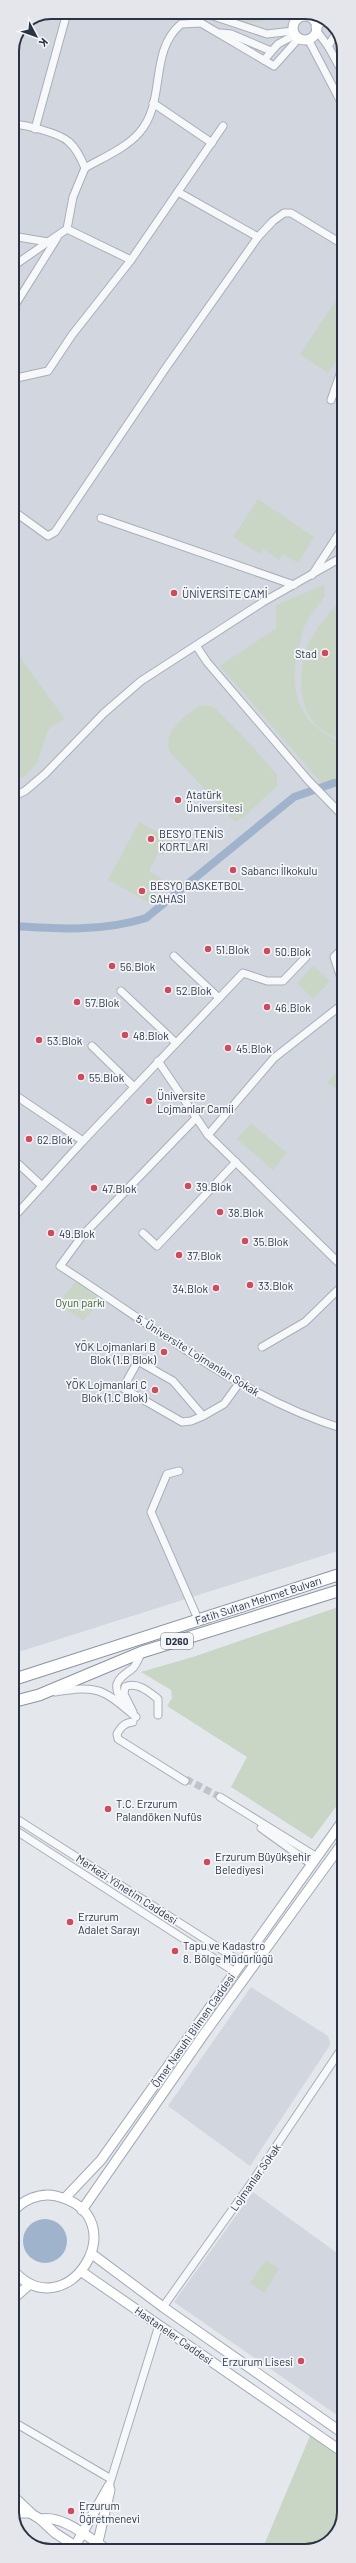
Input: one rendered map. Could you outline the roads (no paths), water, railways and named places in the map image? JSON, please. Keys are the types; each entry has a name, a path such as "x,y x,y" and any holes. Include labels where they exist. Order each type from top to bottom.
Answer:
{"highway":[{"name":"Fatih Sultan Mehmet Bulvarı","path":"19,1678 337,1575"},
{"name":"Fatih Sultan Mehmet Bulvarı","path":"19,1700 39,1695 142,1652 337,1591"}],"main road":[{"path":"298,19 294,23 299,36 316,29 320,23"},
{"path":"312,20 316,29"},
{"name":"Ömer Nasuhi Bilmen Caddesi","path":"65,2198 101,2160 337,1829"},
{"name":"Ömer Nasuhi Bilmen Caddesi","path":"82,2210 251,1969 337,1851"},
{"path":"241,1962 251,1969"},
{"path":"235,1972 244,1979"},
{"path":"19,2205 39,2196 52,2195 65,2198 82,2210 93,2230 92,2254 82,2272 73,2280 58,2286 41,2287 30,2284 19,2275"},
{"name":"Hastaneler Caddesi","path":"92,2254 163,2307 337,2429"},
{"name":"Hastaneler Caddesi","path":"82,2272 337,2448"},
{"path":"19,2294 30,2284"},
{"path":"80,2544 82,2533 110,2483"},
{"path":"98,2542 110,2492 110,2483"},
{"path":"19,2502 31,2513"},
{"path":"19,2506 40,2519 45,2525 73,2544"},
{"path":"19,2513 31,2513"},
{"path":"40,2519 52,2517 101,2544"}],"street":[{"path":"222,19 267,34 299,36"},
{"path":"35,129 65,20"},
{"path":"19,262 67,229 73,197 85,168 139,133 153,103 162,54 168,38 181,24 195,22 219,33 274,66 299,36"},
{"path":"316,29 337,62"},
{"path":"219,33 231,34 271,52"},
{"path":"264,60 278,44 299,36"},
{"path":"299,36 337,97"},
{"path":"328,46 334,37"},
{"path":"153,103 212,143"},
{"path":"19,126 35,129 68,140 78,152 85,168"},
{"path":"19,377 48,371 72,335 131,260 224,126"},
{"path":"178,192 258,237"},
{"path":"19,515 48,536 55,532 165,369 258,237 273,221 284,213 290,213 337,241"},
{"path":"67,229 131,260"},
{"path":"19,237 48,242"},
{"path":"19,299 57,237"},
{"path":"331,400 337,383"},
{"path":"101,518 294,585"},
{"path":"310,577 337,536"},
{"path":"19,794 25,791 45,774 104,713 141,681 175,658 197,647 263,602 310,577 337,560"},
{"path":"197,647 207,662 298,769 337,809"},
{"path":"337,954 334,957 337,966"},
{"path":"174,956 219,998"},
{"path":"19,1211 158,1061 243,973 267,981 283,981 306,957"},
{"path":"121,991 176,1043"},
{"path":"208,1135 274,1058 337,1008"},
{"path":"92,1046 134,1087"},
{"path":"158,1061 208,1135 337,1261"},
{"path":"19,1098 83,1141"},
{"name":"5. Üniversite Lojmanları Sokak","path":"196,1118 87,1232 60,1266 157,1331 271,1400 322,1422 337,1427"},
{"path":"143,1233 157,1246 236,1162"},
{"path":"19,1165 42,1186"},
{"path":"262,1347 305,1322 337,1291"},
{"path":"203,1416 173,1381 138,1361 123,1388 182,1422 191,1421 203,1416 224,1404 240,1382"},
{"path":"179,1471 167,1474 151,1512 198,1620"},
{"path":"133,1722 117,1694 117,1681 124,1672 133,1668 142,1652"},
{"path":"133,1722 124,1694 125,1687 130,1684 137,1686 158,1699 158,1715"},
{"path":"39,1695 82,1688 96,1689 113,1698 133,1722"},
{"path":"133,1722 127,1722 122,1727 117,1734 118,1739 186,1780"},
{"path":"219,1798 314,1861"},
{"name":"Merkezi Yönetim Caddesi","path":"19,1820 241,1962"},
{"name":"Merkezi Yönetim Caddesi","path":"19,1833 235,1972"},
{"name":"Lojmanlar Sokak","path":"163,2307 252,2182 337,2056"},
{"path":"19,2424 110,2483 159,2325"}],"water":[{"path":"41,2219 49,2219 54,2220 61,2225 66,2232 66,2250 61,2257 54,2262 41,2263 33,2260 26,2253 23,2245 23,2237 26,2229 33,2222"}],"waterway":[{"path":"19,926 80,928 113,926 146,918 294,797 337,783"}],"tunnel":[{"path":"186,1779 220,1797"}],"place":[{"name":"ÜNİVERSİTE CAMİ","path":"174,593"},
{"name":"Stad","path":"325,653"},
{"name":"Atatürk Üniversitesi","path":"178,800"},
{"name":"BESYO TENİS KORTLARI","path":"151,839"},
{"name":"Sabancı İlkokulu","path":"233,870"},
{"name":"BESYO BASKETBOL SAHASI","path":"142,891"},
{"name":"51.Blok","path":"208,949"},
{"name":"50.Blok","path":"267,951"},
{"name":"56.Blok","path":"112,966"},
{"name":"52.Blok","path":"168,990"},
{"name":"57.Blok","path":"77,1002"},
{"name":"46.Blok","path":"267,1007"},
{"name":"48.Blok","path":"125,1035"},
{"name":"53.Blok","path":"39,1040"},
{"name":"45.Blok","path":"228,1048"},
{"name":"55.Blok","path":"81,1077"},
{"name":"Üniversite Lojmanlar Camii","path":"149,1101"},
{"name":"62.Blok","path":"29,1139"},
{"name":"39.Blok","path":"188,1186"},
{"name":"47.Blok","path":"94,1188"},
{"name":"38.Blok","path":"220,1212"},
{"name":"49.Blok","path":"51,1233"},
{"name":"35.Blok","path":"245,1241"},
{"name":"37.Blok","path":"179,1255"},
{"name":"33.Blok","path":"250,1285"},
{"name":"34.Blok","path":"216,1288"},
{"name":"YÖK Lojmanlari B Blok (1.B Blok)","path":"164,1352"},
{"name":"YÖK Lojmanlari C Blok (1.C Blok)","path":"155,1390"},
{"name":"T.C. Erzurum Palandöken Nufüs","path":"108,1809"},
{"name":"Erzurum Büyükşehir Belediyesi","path":"207,1862"},
{"name":"Erzurum Adalet Sarayı","path":"70,1922"},
{"name":"Tapu ve Kadastro 8. Bölge Müdürlüğü","path":"175,1951"},
{"name":"Erzurum Lisesi","path":"301,2361"},
{"name":"Erzurum Öğretmenevi","path":"71,2511"}],"park label":[{"name":"Oyun parkı","path":"80,1302"}]}
